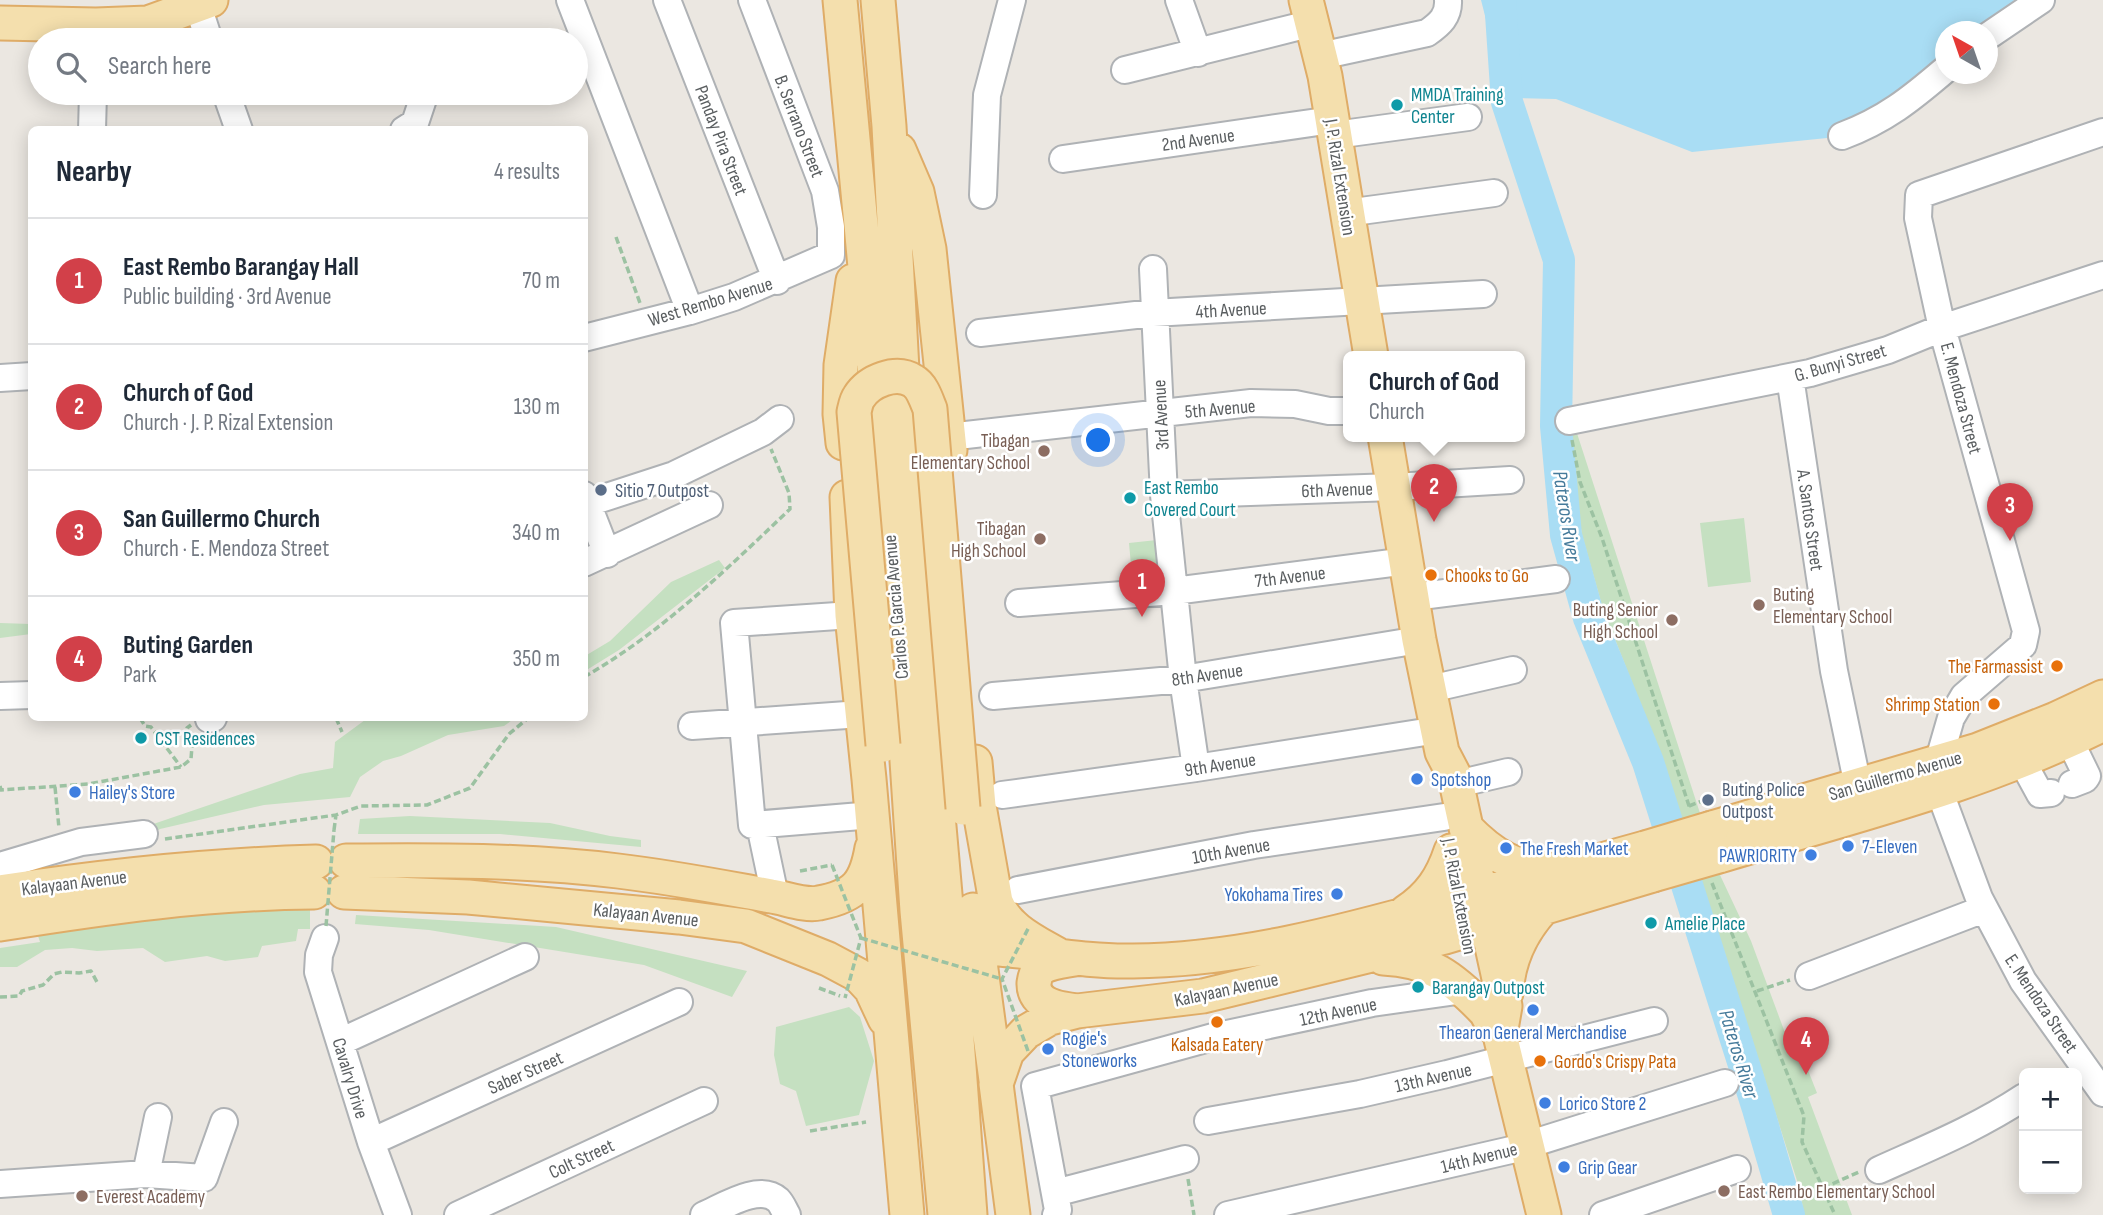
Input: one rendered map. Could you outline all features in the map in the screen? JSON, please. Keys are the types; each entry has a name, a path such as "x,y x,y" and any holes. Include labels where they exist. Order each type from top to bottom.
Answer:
{"main road":[{"name":"Carlos P. Garcia Avenue","path":"840,0 901,672 917,911 945,1215"},
{"name":"Carlos P. Garcia Avenue","path":"878,0 889,126 907,464 971,1215"},
{"path":"122,28 148,23 195,4"},
{"name":"J. P. Rizal Extension","path":"1309,11 1333,127 1370,351"},
{"path":"0,23 48,28"},
{"path":"889,126 917,192 929,249 943,370 979,806 992,893 999,909 1015,929 1068,957"},
{"path":"859,195 853,284 841,365 840,414 852,615 907,1215"},
{"path":"926,1215 915,1122 904,972 917,911 892,825 883,757 854,412 859,397 873,383 891,376 912,380 923,391 930,409 973,910 1013,1215"},
{"name":"J. P. Rizal Extension","path":"1386,442 1419,640 1440,741 1457,784 1454,832"},
{"name":"San Guillermo Avenue","path":"1473,913 1543,908 1649,861 1938,777 2103,697"},
{"name":"San Guillermo Avenue","path":"1709,845 1858,786 1938,777 2022,761 2103,724"},
{"name":"J. P. Rizal Extension","path":"1440,741 1437,779 1454,832 1473,913 1492,1020 1528,1145 1544,1215"},
{"path":"873,824 883,757"},
{"name":"Kalayaan Avenue","path":"0,924 132,903 231,894 330,877 506,863 617,871 816,904 848,893 859,886 868,871 873,824"},
{"path":"1395,918 1416,905 1432,890 1444,870 1454,832 1483,845 1510,863 1530,868 1570,869"},
{"name":"San Guillermo Avenue","path":"1473,913 1570,869 1649,861"},
{"name":"Kalayaan Avenue","path":"0,892 84,879 218,867 330,877 468,897 746,926 858,975 871,989 883,1012 893,1044"},
{"path":"812,953 825,940 827,930 827,920 816,904"},
{"path":"1356,958 1420,963 1444,974 1492,1020 1514,953 1525,929 1543,908"},
{"path":"973,910 991,940 1000,949 1068,957"},
{"name":"Kalayaan Avenue","path":"1068,957 1143,961 1243,951 1302,941 1395,918 1473,913"},
{"name":"Kalayaan Avenue","path":"996,1084 1007,1052 1026,1032 1050,1018 1077,1011 1203,996 1356,958 1473,913"},
{"path":"1068,957 1040,969 1035,976 1034,989 1040,999 1054,1007 1077,1011"},
{"path":"893,1044 915,1122"},
{"path":"971,1215 996,1084"}],"street":[{"path":"570,0 581,28"},
{"name":"Panday Pira Street","path":"667,0 776,281"},
{"name":"B. Serrano Street","path":"752,0 825,191 831,227 831,255"},
{"path":"983,195 987,95 1012,0"},
{"path":"1179,0 1198,53"},
{"path":"1320,56 1427,33 1439,25 1446,15 1448,0"},
{"path":"1998,29 2041,0"},
{"path":"195,4 204,28"},
{"path":"1125,71 1198,53 1309,11"},
{"path":"588,47 690,311"},
{"path":"1842,136 1882,119 1906,103 1935,78"},
{"path":"92,126 93,105"},
{"path":"230,105 238,126"},
{"path":"413,126 421,105"},
{"name":"2nd Avenue","path":"1063,159 1333,127 1468,117"},
{"name":"E. Mendoza Street","path":"2103,132 1919,195 1918,218 1942,328 2026,631 2023,645 1964,696 1951,719 1938,777 1984,909 2071,1067 2103,1093"},
{"path":"1346,213 1494,193"},
{"name":"West Rembo Avenue","path":"588,337 690,311 776,281 831,255"},
{"name":"3rd Avenue","path":"1153,269 1153,313 1164,495 1183,679 1196,768"},
{"name":"G. Bunyi Street","path":"1569,421 1790,377 1888,349 1942,328 2103,275"},
{"name":"4th Avenue","path":"980,333 1153,313 1483,294"},
{"path":"0,378 28,376"},
{"name":"A. Santos Street","path":"1790,377 1834,671 1858,786"},
{"name":"5th Avenue","path":"966,435 1251,403 1295,404 1343,411"},
{"path":"588,498 674,475 771,426"},
{"name":"6th Avenue","path":"1164,495 1510,480"},
{"path":"588,511 596,559 709,505"},
{"name":"7th Avenue","path":"1019,603 1174,591 1407,561"},
{"path":"1413,597 1556,579"},
{"path":"852,615 734,623 752,825 873,824"},
{"name":"8th Avenue","path":"993,696 1183,679 1419,640"},
{"path":"1430,689 1513,670"},
{"path":"0,696 28,695"},
{"path":"692,726 861,714"},
{"name":"9th Avenue","path":"1002,795 1196,768 1440,741"},
{"path":"2022,761 2039,793 2085,779 2087,776 2070,741"},
{"path":"1457,784 1508,772"},
{"path":"760,825 775,897"},
{"name":"10th Avenue","path":"1018,890 1254,845 1454,832"},
{"path":"0,866 61,847 152,837"},
{"path":"1809,976 1984,909"},
{"name":"Cavalry Drive","path":"325,932 318,972 371,1142 398,1215"},
{"path":"340,1042 525,957"},
{"path":"1203,996 1213,1037"},
{"name":"Saber Street","path":"371,1142 679,1002"},
{"name":"12th Avenue","path":"1055,1204 1035,1086 1213,1037 1372,1003 1492,1020"},
{"name":"13th Avenue","path":"1208,1121 1360,1094 1492,1020 1654,1021"},
{"name":"14th Avenue","path":"1228,1215 1528,1145 1725,1083"},
{"path":"1879,1170 1988,1121 2019,1100"},
{"name":"Colt Street","path":"458,1215 704,1101"},
{"path":"146,1174 158,1117"},
{"path":"0,1184 146,1174 204,1178 224,1122"},
{"path":"1055,1204 1185,1159"},
{"path":"1603,1215 1737,1169"},
{"path":"704,1215 752,1195 762,1194 779,1201 787,1215"}],"path":[{"path":"617,237 647,321"},
{"path":"1569,421 1580,482 1709,845 1756,991 1804,1116 1802,1142 1835,1215"},
{"path":"588,675 612,662 663,624 746,552 790,509 789,492 771,426"},
{"path":"142,721 145,726 151,727 181,767"},
{"path":"337,721 342,732"},
{"path":"152,837 336,815 361,806 427,805 470,788 509,734 524,721"},
{"path":"0,786 1,790 88,784 181,767 191,759"},
{"path":"55,786 61,847"},
{"path":"325,932 336,815"},
{"path":"800,871 832,865 861,938 845,998 818,988"},
{"path":"1028,1051 1002,979 1029,927"},
{"path":"861,938 1002,979"},
{"path":"0,997 19,996 22,991 43,985 54,974 62,972 91,971 97,982"},
{"path":"1756,991 1809,976"},
{"path":"810,1131 866,1122"},
{"path":"1823,1188 1860,1172 1879,1170"}],"green space":[{"path":"1574,424 1720,875 1751,941 1794,1058 1802,1055 1817,1093 1808,1097 1852,1215 1804,1215 1800,1190 1665,766 1603,609 1582,535 1566,426"},
{"path":"1744,518 1751,582 1708,587 1700,523"},
{"path":"1166,539 1169,585 1133,588 1129,543"},
{"path":"719,560 725,568 619,650 588,669 588,654 610,641 671,582"},
{"path":"0,623 28,624 28,634 0,638"},
{"path":"364,721 511,721 504,726 448,735 383,761 360,777 350,797 264,805 160,829 146,838 124,834 300,774 333,768 335,742"},
{"path":"410,816 550,823 641,840 641,847 500,834 358,834 360,819"},
{"path":"207,910 310,910 310,929 298,929 296,941 262,946 258,957 225,961 207,956 165,962 143,948 97,951 72,948 45,950 17,967 0,967 0,948 40,942 37,933"},
{"path":"356,915 556,927 747,971 732,997 644,965 429,930 355,924"},
{"path":"849,1007 860,1017 874,1061 859,1115 806,1126 796,1091 780,1084 774,1055 776,1027"}],"water":[{"path":"1481,0 2014,0 1998,23 1935,21 1935,72 1827,138 1692,152 1556,99 1511,98 1507,102"}],"waterway":[{"name":"Pateros River","path":"1500,0 1507,102 1559,260 1556,426 1566,535 1589,618 1648,762 1789,1215"}],"place":[{"name":"MMDA Training Center","path":"1397,105"},
{"name":"Tibagan Elementary School","path":"1044,451"},
{"name":"Sitio 7 Outpost","path":"601,490"},
{"name":"East Rembo Covered Court","path":"1130,498"},
{"name":"Church of God","path":"1434,522"},
{"name":"Tibagan High School","path":"1040,539"},
{"name":"San Guillermo Church","path":"2010,541"},
{"name":"Chooks to Go","path":"1431,575"},
{"name":"Buting Elementary School","path":"1759,605"},
{"name":"East Rembo Barangay Hall","path":"1142,617"},
{"name":"Buting Senior High School","path":"1672,620"},
{"name":"The Farmassist","path":"2057,666"},
{"name":"Shrimp Station","path":"1994,704"},
{"name":"CST Residences","path":"141,738"},
{"name":"Spotshop","path":"1417,779"},
{"name":"Hailey's Store","path":"75,792"},
{"name":"Buting Police Outpost","path":"1708,800"},
{"name":"7-Eleven","path":"1848,846"},
{"name":"The Fresh Market","path":"1506,848"},
{"name":"PAWRIORITY","path":"1811,855"},
{"name":"Yokohama Tires","path":"1337,894"},
{"name":"Amelie Place","path":"1651,923"},
{"name":"Barangay Outpost","path":"1418,987"},
{"name":"Thearon General Merchandise","path":"1533,1010"},
{"name":"Kalsada Eatery","path":"1217,1022"},
{"name":"Rogie's Stoneworks","path":"1048,1049"},
{"name":"Gordo's Crispy Pata","path":"1540,1061"},
{"name":"Buting Garden","path":"1806,1075"},
{"name":"Lorico Store 2","path":"1545,1103"},
{"name":"Grip Gear","path":"1564,1167"},
{"name":"East Rembo Elementary School","path":"1724,1191"},
{"name":"Everest Academy","path":"82,1196"}]}
